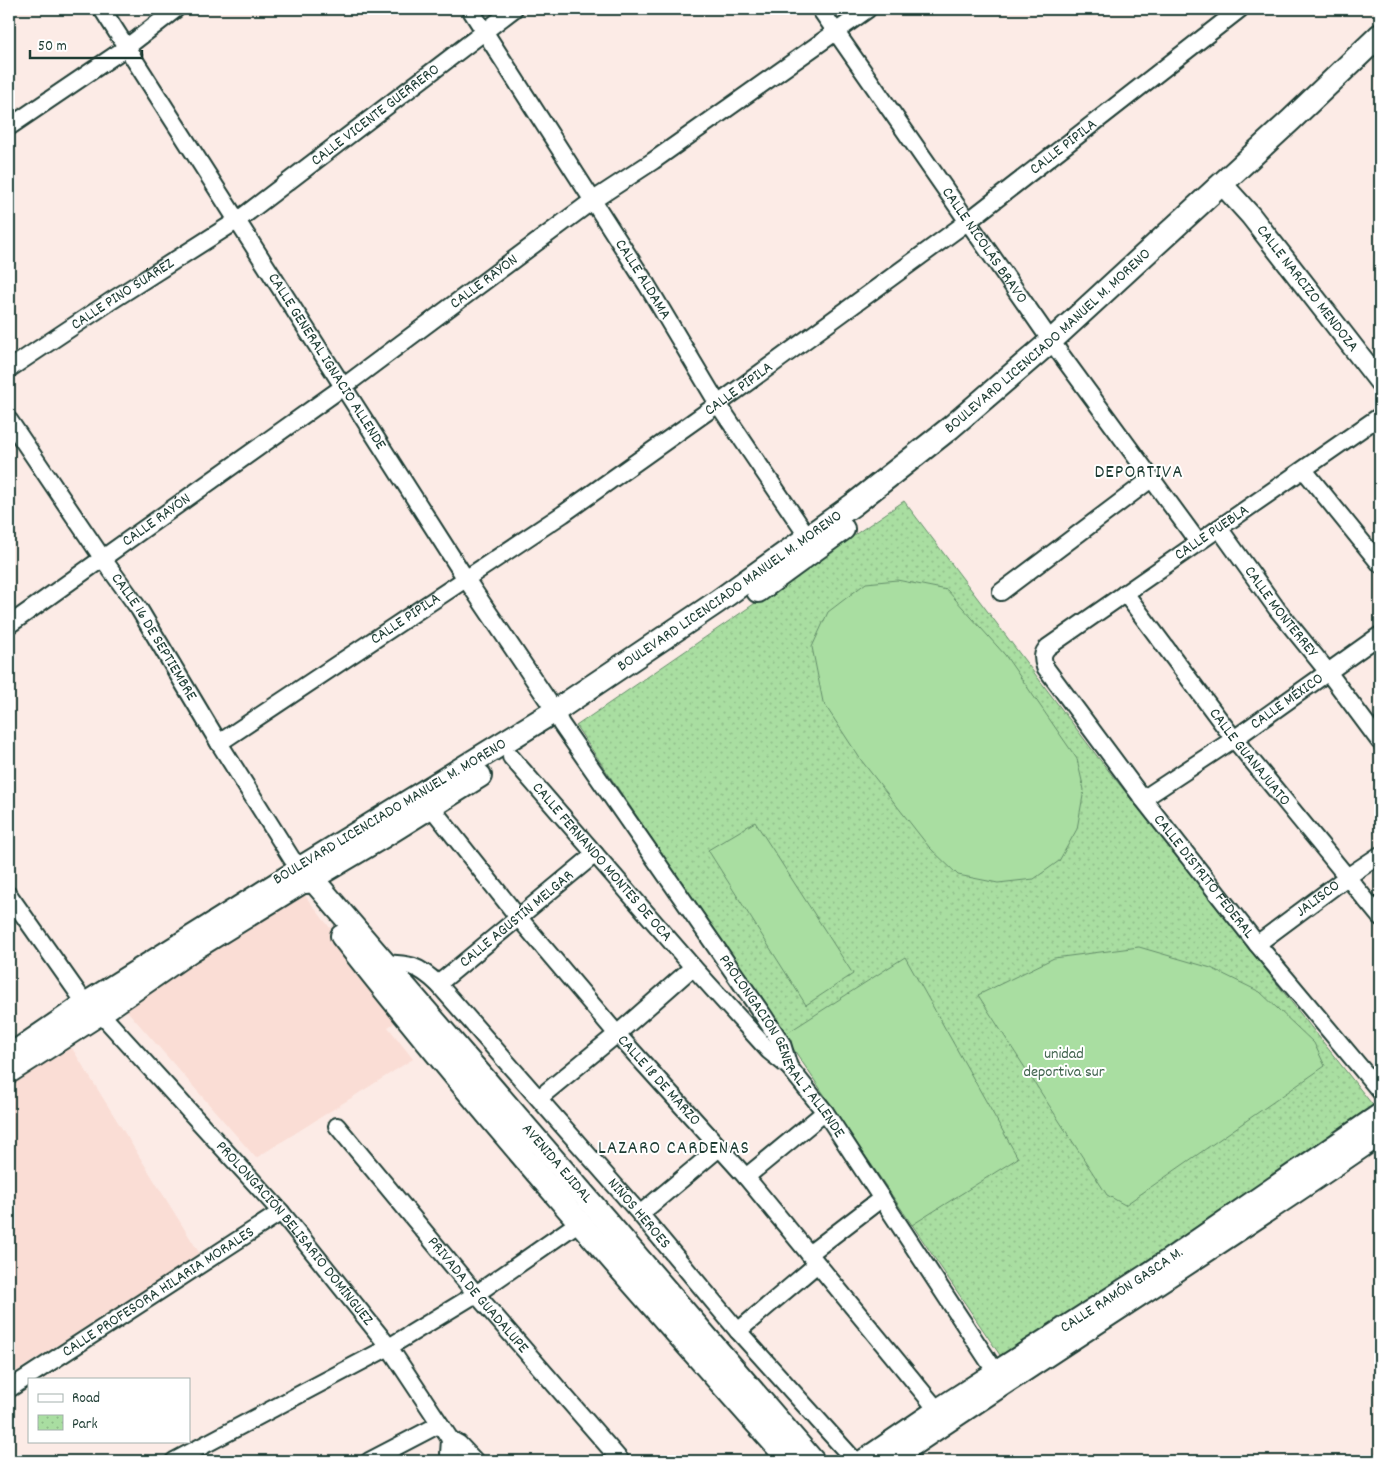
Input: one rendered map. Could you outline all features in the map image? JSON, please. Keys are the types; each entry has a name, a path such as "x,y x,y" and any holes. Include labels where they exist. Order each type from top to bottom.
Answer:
{"main road":[{"name":"BOULEVARD LICENCIADO MANUEL M. MORENO","path":"1227,190 1380,35"},
{"name":"BOULEVARD LICENCIADO MANUEL M. MORENO","path":"299,872 431,807 511,757 558,718 717,602 812,543 854,504 1055,347 1380,54"},
{"name":"BOULEVARD LICENCIADO MANUEL M. MORENO","path":"299,872 558,718"},
{"name":"AVENIDA EJIDAL","path":"299,872 373,963 813,1461"},
{"name":"AVENIDA EJIDAL","path":"373,963 458,1081 578,1223 790,1461"}],"street":[{"name":"CALLE GENERAL IGNACIO ALLENDE","path":"102,9 466,579 558,718"},
{"path":"9,126 127,47 176,9"},
{"name":"CALLE ALDAMA","path":"470,9 647,285 718,404 812,543"},
{"name":"CALLE VICENTE GUERRERO","path":"238,220 484,30 514,9"},
{"name":"CALLE NICOLÁS BRAVO","path":"820,9 1055,347 1198,542"},
{"name":"CALLE RAYÓN","path":"9,625 343,387 592,201 868,9"},
{"name":"CALLE PÍPILA","path":"219,743 563,514 718,404 967,222 1240,9"},
{"name":"CALLE NARCIZO MENDOZA","path":"1227,190 1380,382"},
{"name":"CALLE PINO SUÁREZ","path":"9,369 238,220"},
{"name":"CALLE PUEBLA","path":"1044,651 1125,592 1380,416"},
{"name":"CALLE 16 DE SEPTIEMBRE","path":"9,420 139,609 299,872"},
{"path":"1304,470 1380,564"},
{"path":"1001,592 1151,479"},
{"name":"CALLE MONTERREY","path":"1219,528 1277,609 1328,672 1380,742"},
{"name":"CALLE GUANAJUATO","path":"1125,592 1234,739 1380,917"},
{"name":"CALLE MÉXICO","path":"1143,799 1234,739 1380,635"},
{"name":"CALLE DISTRITO FEDERAL","path":"1044,651 1042,659 1044,666 1143,799 1257,944 1380,1091"},
{"name":"PROLONGACIÓN GENERAL I ALLENDE","path":"558,718 782,1044 789,1067 825,1112 998,1378"},
{"name":"CALLE FERNANDO MONTES DE OCA","path":"511,757 693,967 770,1051 789,1067"},
{"name":"CALLE 18 DE MARZO","path":"431,807 518,917 617,1034 746,1177 942,1416"},
{"name":"CALLE AGUSTÍN MELGAR","path":"438,984 595,854"},
{"name":"JALISCO","path":"1257,944 1347,877 1380,855"},
{"name":"BOULEVARD LICENCIADO MANUEL M. MORENO","path":"9,1073 18,1055 93,1009 299,872"},
{"name":"PROLONGACIÓN BELISARIO DOMÍNGUEZ","path":"9,895 93,1009 281,1212 389,1347 450,1439 459,1444 475,1461"},
{"name":"NIÑOS HEROES","path":"373,963 415,966 428,974 438,984 640,1214 738,1331 855,1461"},
{"path":"539,1098 617,1034 693,967"},
{"path":"746,1177 825,1112"},
{"name":"CALLE RAMÓN GASCA M.","path":"862,1461 942,1416 1152,1279 1217,1246 1312,1171 1380,1114"},
{"name":"PRIVADA DE GUADALUPE","path":"337,1126 476,1294 621,1461"},
{"name":"CALLE RAMÓN GASCA M.","path":"1312,1171 1380,1135"},
{"path":"640,1214 719,1148"},
{"path":"738,1331 812,1259 882,1198"},
{"name":"CALLE PROFESORA HILARIA MORALES","path":"9,1389 281,1212"},
{"path":"174,1461 389,1347 476,1294 578,1223"},
{"name":"CALLE RAMÓN GASCA M.","path":"890,1461 942,1416"},
{"path":"369,1461 440,1424"},
{"path":"450,1439 449,1454 452,1461"}],"shaded area":[{"path":"299,888 401,1019 388,1027 413,1059 256,1158 122,1005"},
{"path":"70,1045 200,1254 9,1376 9,1086"}],"green space":[{"name":"unidad deportiva sur","path":"904,501 1097,756 1375,1108 1004,1361 576,726"},
{"path":"897,580 947,590 1005,655 1077,759 1084,790 1077,829 1059,861 1034,879 998,883 958,875 929,847 861,760 823,702 812,647 828,612 866,583"},
{"path":"755,822 853,974 806,1005 708,850"},
{"path":"1139,947 1211,968 1260,992 1314,1043 1325,1066 1125,1205 1107,1195 978,995 1054,958"},
{"path":"905,957 1018,1158 912,1225 784,1035"}],"district":[{"name":"DEPORTIVA","path":"1139,473"},
{"name":"LAZARO CARDENAS","path":"674,1149"}]}
